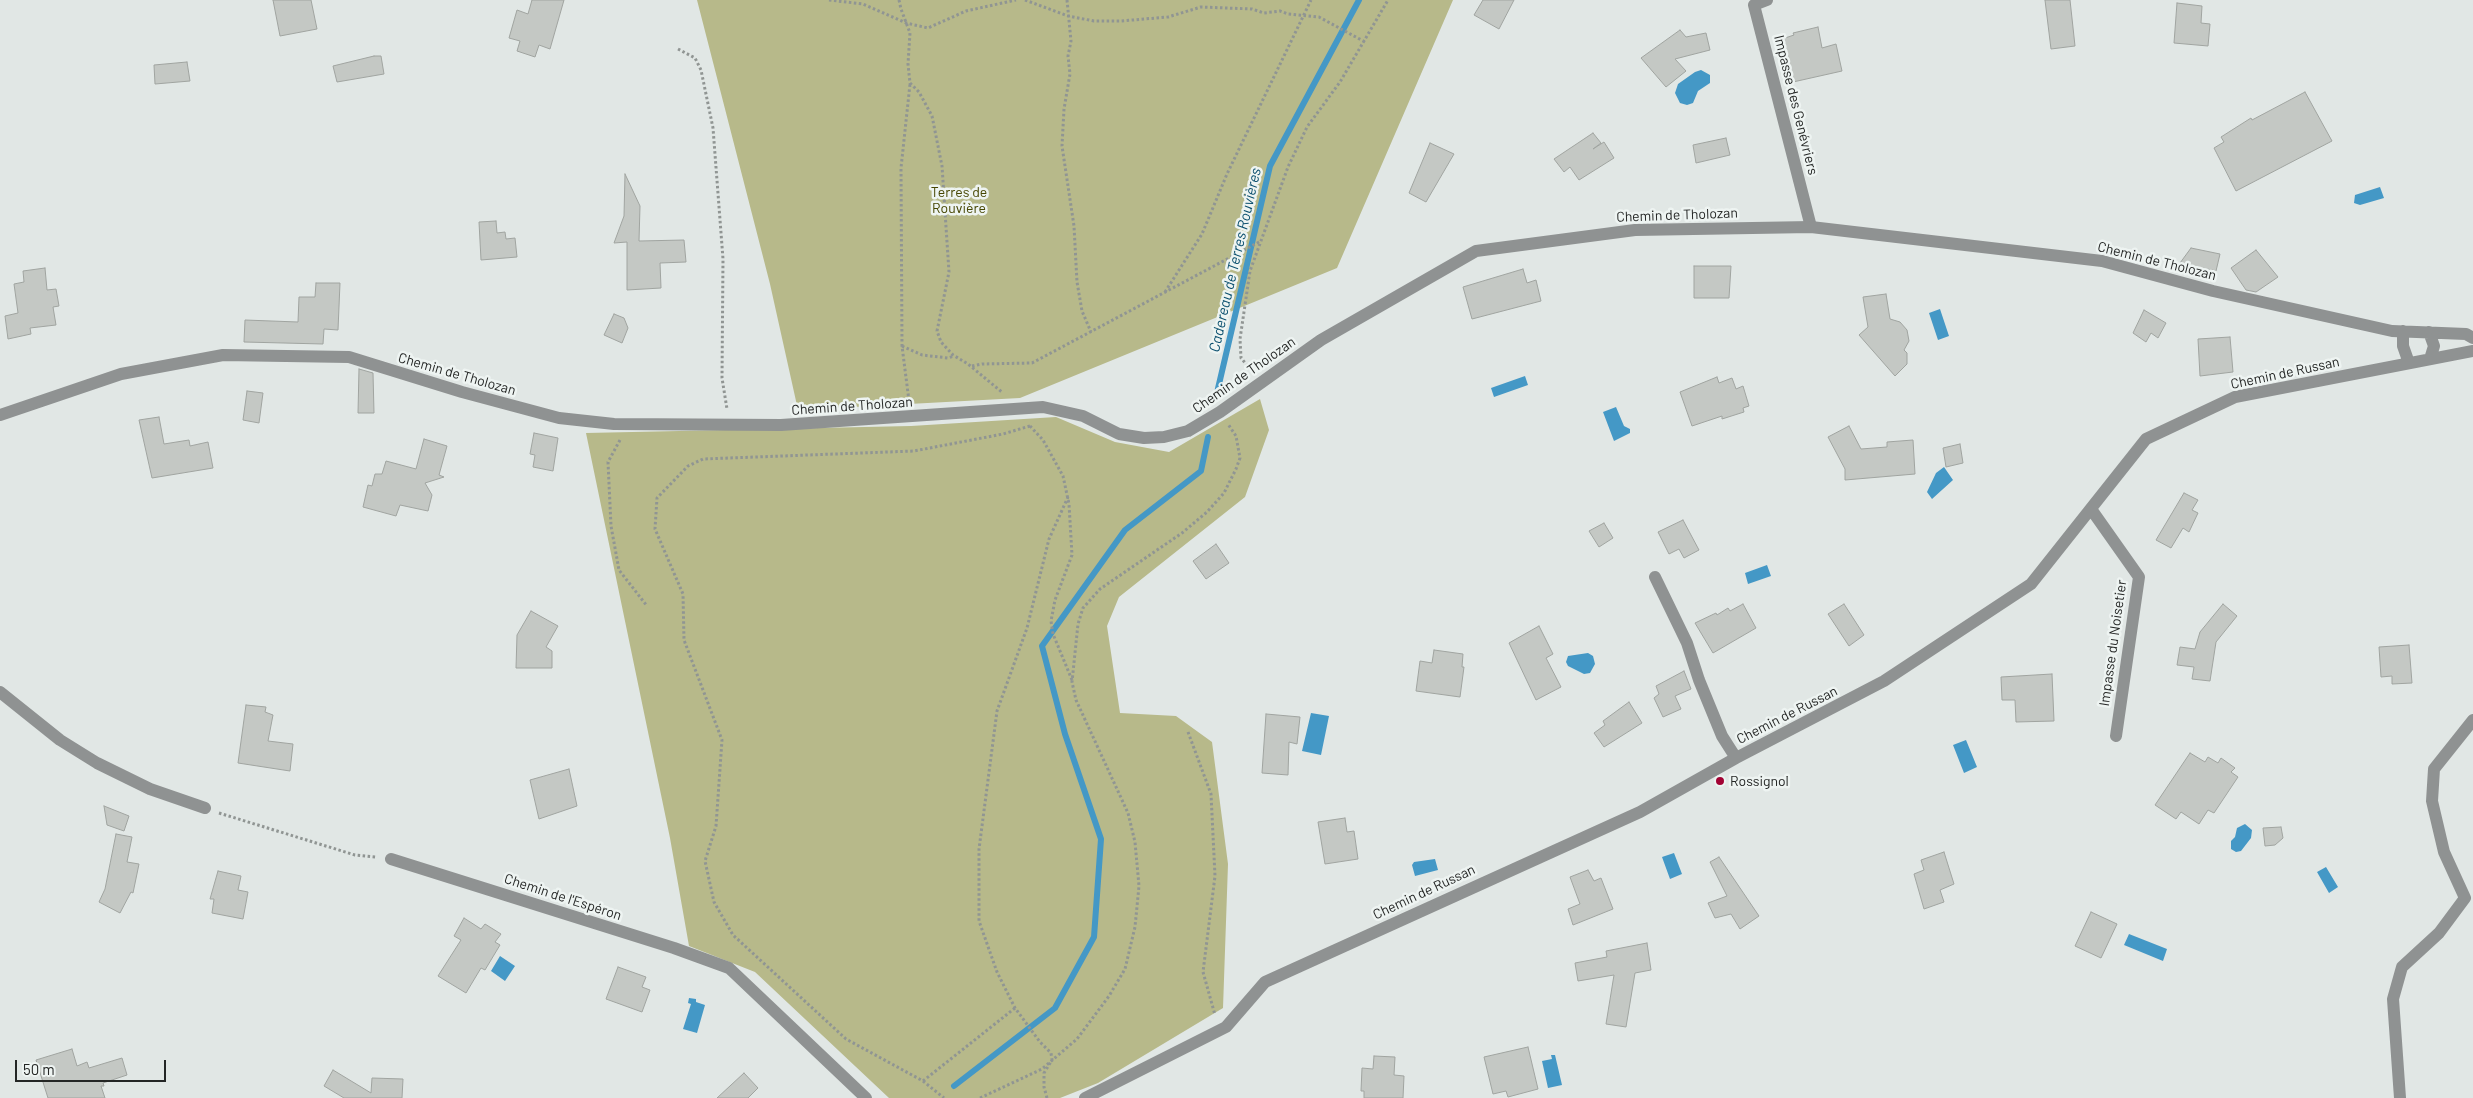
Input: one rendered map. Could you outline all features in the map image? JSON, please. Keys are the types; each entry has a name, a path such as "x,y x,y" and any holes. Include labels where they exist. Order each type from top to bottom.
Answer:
{"street":[{"name":"Impasse des Genévriers","path":"1767,0 1754,5 1811,227"},
{"name":"Chemin de Tholozan","path":"0,415 121,374 223,356 350,357 462,392 559,418 630,424 781,425 1043,407 1067,410 1119,434 1144,438 1164,437 1188,431 1220,412 1321,340 1476,251 1636,230 1811,227 2102,260 2213,291 2392,330 2466,334 2473,338"},
{"path":"2404,331 2403,346 2409,363"},
{"path":"2429,332 2434,346 2430,359"},
{"name":"Chemin de Russan","path":"1085,1098 1226,1027 1265,982 1640,812 1736,758 1884,681 2031,584 2146,439 2236,397 2473,351"},
{"name":"Impasse du Noisetier","path":"2091,509 2139,577 2116,736"},
{"path":"1655,577 1687,643 1699,680 1722,736 1736,758"},
{"path":"1,693 60,740 97,763 150,789 205,808"},
{"path":"2400,1098 2393,999 2402,967 2439,933 2465,898 2444,852 2432,801 2434,769 2473,720"},
{"name":"Chemin de l'Espéron","path":"391,859 674,948 728,968 866,1098"}],"path":[{"path":"829,0 863,4 906,23 928,28 966,10 1016,0"},
{"path":"900,0 910,33 908,64 910,83 901,168 902,346 913,416"},
{"path":"1025,0 1068,16 1094,21 1168,17 1201,7 1252,9 1264,13 1280,10 1302,16 1319,17 1365,42"},
{"path":"1067,0 1071,41 1068,56 1070,74 1064,109 1062,146 1074,226 1080,301 1091,332"},
{"path":"1165,292 1202,234 1227,174 1311,0"},
{"path":"1262,382 1241,358 1240,339 1250,271 1288,167 1306,128 1365,42 1388,0"},
{"path":"678,49 695,58 701,70 713,128 723,259 722,378 729,425"},
{"path":"910,83 919,92 932,116 942,166 950,272 937,331 941,342 954,356 971,366 1028,418 1030,426 1043,440 1063,476 1068,496 1072,555 1055,600 1051,621 1053,634 1072,681 1076,700 1128,813 1135,842 1139,886 1135,927 1125,968 1109,996 1077,1039 1042,1069 980,1098"},
{"path":"971,366 1032,363 1262,240"},
{"path":"902,346 922,355 948,358 954,356"},
{"path":"1072,681 1078,624 1083,608 1100,589 1182,533 1207,512 1224,493 1240,458 1236,436 1220,412"},
{"path":"630,424 608,462 611,526 619,570 647,606"},
{"path":"944,1098 923,1081 846,1039 733,935 714,902 705,861 716,826 722,740 684,640 683,594 655,529 657,498 688,466 703,459 914,451 1003,434 1030,426"},
{"path":"1047,1098 1044,1073 1052,1060 1051,1053 1040,1042 1015,1008 997,972 979,921 979,849 997,711 1027,628 1049,539 1068,496"},
{"path":"1188,732 1211,794 1215,876 1203,972 1219,1031"},
{"path":"205,808 355,855 391,859"},
{"path":"923,1081 1015,1008"}],"green space":[{"name":"Terres de Rouvière","path":"697,0 1453,0 1337,268 1020,398 798,410 770,284"},
{"path":"1260,399 1269,430 1245,497 1119,597 1107,626 1120,713 1176,716 1212,742 1228,864 1223,1008 1098,1083 1060,1098 889,1098 755,972 689,946 670,838 586,433 911,426 1056,417 1115,442 1169,452"}],"water":[{"path":"1701,70 1710,75 1710,83 1698,91 1693,103 1687,105 1680,103 1675,93 1678,84"},
{"path":"2380,187 2384,198 2360,205 2354,203 2355,195"},
{"path":"1940,309 1949,336 1938,340 1929,313"},
{"path":"1525,376 1528,385 1494,397 1491,388"},
{"path":"1616,407 1624,426 1630,429 1630,433 1614,441 1603,412"},
{"path":"1944,467 1953,480 1932,499 1927,492 1936,473"},
{"path":"1767,565 1771,576 1748,584 1745,573"},
{"path":"1588,653 1593,656 1595,664 1590,673 1584,674 1568,666 1566,662 1568,656"},
{"path":"1311,713 1329,716 1321,755 1302,751"},
{"path":"1966,740 1977,767 1964,773 1953,745"},
{"path":"2245,824 2252,830 2251,838 2241,851 2236,852 2231,849 2231,841 2235,837 2237,828"},
{"path":"1674,853 1682,874 1670,879 1662,857"},
{"path":"1435,859 1438,870 1415,876 1412,865 1414,862"},
{"path":"2326,867 2338,887 2329,893 2317,872"},
{"path":"2129,934 2167,949 2163,961 2124,945"},
{"path":"500,956 515,966 505,981 491,971"},
{"path":"689,998 696,999 696,1002 705,1005 697,1033 683,1029 691,1004 688,1003"},
{"path":"1551,1055 1555,1055 1562,1085 1548,1088 1542,1061 1552,1059"}],"building":[{"path":"273,0 311,0 317,29 280,36"},
{"path":"532,0 564,0 550,49 539,45 535,57 517,51 520,41 509,38 517,10 528,14"},
{"path":"1483,0 1514,0 1499,29 1474,15"},
{"path":"2045,0 2070,0 2075,46 2051,49"},
{"path":"2177,3 2202,6 2201,23 2210,24 2208,46 2174,43"},
{"path":"1818,27 1822,48 1836,44 1842,71 1793,82 1782,39 1794,35 1793,33"},
{"path":"1680,30 1686,37 1706,33 1710,50 1675,59 1686,71 1666,87 1641,58"},
{"path":"381,56 384,74 337,82 333,66"},
{"path":"187,62 190,81 155,84 154,65"},
{"path":"2305,92 2332,141 2236,191 2214,148 2224,142 2221,137 2251,118 2252,120"},
{"path":"1593,133 1601,143 1593,149 1604,142 1614,158 1579,180 1570,167 1564,172 1554,159"},
{"path":"1726,138 1730,155 1696,163 1693,145"},
{"path":"1430,143 1454,154 1426,202 1409,193"},
{"path":"625,174 640,206 639,241 684,240 686,262 660,263 661,288 627,290 627,242 614,243 624,216"},
{"path":"496,221 497,233 505,232 506,239 515,238 517,257 481,260 479,222"},
{"path":"2191,248 2220,254 2216,271 2180,263"},
{"path":"2256,250 2278,277 2256,292 2246,290 2231,268"},
{"path":"1694,266 1731,266 1729,298 1694,298"},
{"path":"45,268 47,290 56,289 59,306 53,307 56,325 30,328 31,334 8,339 5,316 18,313 14,284 24,282 23,271"},
{"path":"1523,269 1527,283 1536,280 1541,301 1472,319 1463,287"},
{"path":"316,283 340,283 338,330 324,329 323,344 244,342 245,320 298,322 299,297 315,297"},
{"path":"1886,294 1890,319 1900,322 1907,330 1909,341 1904,350 1907,353 1907,364 1895,376 1859,335 1868,327 1863,297"},
{"path":"2144,310 2166,323 2158,338 2151,333 2146,342 2133,333"},
{"path":"614,314 624,318 628,328 622,343 604,335"},
{"path":"2230,337 2233,372 2200,376 2198,339"},
{"path":"359,369 373,373 374,413 358,413"},
{"path":"1717,377 1719,383 1732,378 1736,389 1743,386 1749,406 1743,408 1744,412 1722,419 1722,416 1692,426 1680,392"},
{"path":"247,391 263,393 259,423 243,420"},
{"path":"159,417 164,444 189,440 190,446 208,442 213,468 152,478 139,420"},
{"path":"1849,426 1861,449 1887,447 1887,442 1913,440 1915,474 1845,480 1845,469 1828,437"},
{"path":"534,433 558,438 553,471 533,467 535,455 530,454"},
{"path":"424,439 447,446 439,475 444,477 425,483 432,495 428,511 400,505 396,516 363,507 368,485 372,486 375,474 382,474 386,461 416,469"},
{"path":"1960,444 1963,463 1946,467 1943,448"},
{"path":"2184,493 2198,500 2192,510 2198,513 2189,532 2183,528 2171,548 2156,540"},
{"path":"1683,520 1699,550 1684,558 1679,549 1669,554 1658,532"},
{"path":"1604,523 1613,538 1599,547 1589,531"},
{"path":"1216,544 1229,563 1206,579 1193,561"},
{"path":"1743,604 1756,628 1713,653 1695,623 1716,613 1717,615 1728,608 1730,611"},
{"path":"1844,604 1864,635 1849,646 1828,614"},
{"path":"2223,604 2237,616 2216,642 2210,681 2192,679 2194,667 2177,665 2180,647 2195,649 2200,632"},
{"path":"531,611 558,626 546,647 552,651 552,668 516,668 517,635"},
{"path":"1539,626 1553,654 1546,658 1561,687 1536,700 1509,643"},
{"path":"2409,645 2412,683 2392,684 2392,676 2381,677 2379,647"},
{"path":"1434,650 1463,654 1462,667 1464,667 1460,697 1416,691 1420,661 1432,663"},
{"path":"1684,671 1691,689 1675,696 1681,709 1663,717 1654,698 1659,694 1656,686"},
{"path":"2052,674 2054,721 2016,722 2015,700 2002,700 2001,677"},
{"path":"1629,702 1642,723 1604,747 1594,733 1605,725 1603,721"},
{"path":"246,705 266,707 265,712 273,715 268,741 293,744 290,771 238,763"},
{"path":"1266,714 1300,717 1297,744 1289,742 1288,775 1262,773"},
{"path":"2190,753 2205,762 2208,757 2218,763 2221,758 2235,768 2231,772 2238,777 2214,813 2208,810 2199,824 2181,812 2176,819 2155,805"},
{"path":"569,769 577,806 539,819 530,780"},
{"path":"104,806 129,816 124,831 107,825"},
{"path":"1345,818 1347,832 1354,831 1358,859 1325,864 1318,822"},
{"path":"2281,827 2283,838 2275,845 2265,846 2263,828"},
{"path":"116,834 132,837 127,862 139,864 133,893 131,892 120,913 99,902 105,889"},
{"path":"1944,852 1954,884 1940,890 1944,902 1924,909 1914,874 1924,870 1921,860"},
{"path":"1719,857 1759,916 1740,929 1731,914 1715,918 1708,903 1727,896 1710,862"},
{"path":"1588,870 1594,881 1601,878 1613,909 1573,925 1568,909 1580,904 1570,877"},
{"path":"218,871 241,876 238,890 248,892 243,919 212,913 214,899 210,899"},
{"path":"2091,912 2117,924 2101,958 2075,946"},
{"path":"464,918 481,929 485,924 501,934 495,942 500,945 485,970 481,968 466,993 438,976 461,940 454,936"},
{"path":"1647,943 1651,970 1635,973 1626,1027 1606,1024 1614,975 1578,981 1575,963 1607,957 1606,951"},
{"path":"618,967 646,977 642,987 650,990 642,1012 606,999"},
{"path":"1528,1047 1538,1089 1508,1097 1506,1091 1493,1094 1484,1057"},
{"path":"72,1049 77,1066 87,1062 89,1068 122,1058 127,1075 103,1083 104,1086 101,1086 105,1098 48,1098 36,1060"},
{"path":"1374,1056 1395,1057 1394,1075 1404,1076 1403,1098 1364,1098 1364,1091 1361,1091 1362,1068 1373,1069"},
{"path":"333,1070 371,1093 372,1078 403,1079 402,1098 344,1098 324,1086"},
{"path":"744,1073 758,1088 748,1098 717,1098"}],"waterway":[{"name":"Cadereau de Terres Rouvières","path":"1216,397 1270,166 1359,0"},
{"name":"Cadereau de Terres Rouvières","path":"954,1086 1055,1008 1094,937 1101,839 1065,734 1042,646 1125,530 1201,471 1208,437"}],"place":[{"name":"Rossignol","path":"1720,781"}]}
